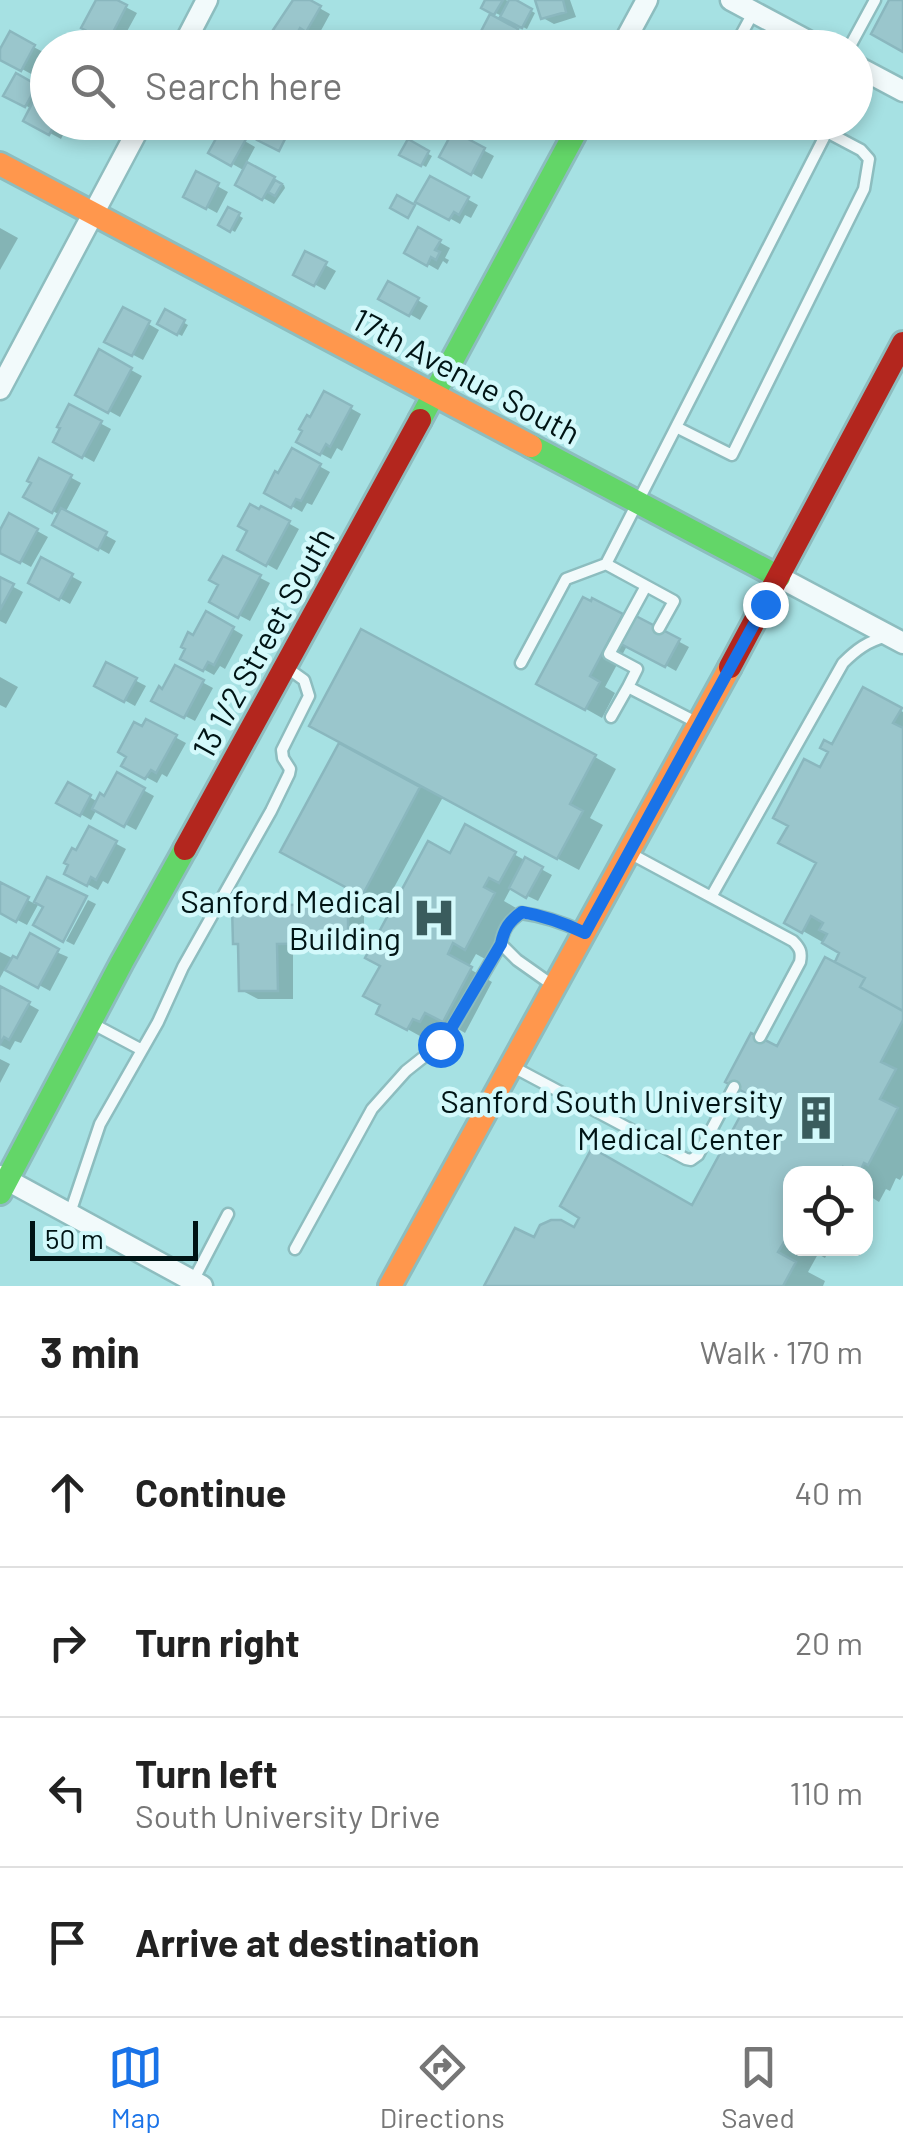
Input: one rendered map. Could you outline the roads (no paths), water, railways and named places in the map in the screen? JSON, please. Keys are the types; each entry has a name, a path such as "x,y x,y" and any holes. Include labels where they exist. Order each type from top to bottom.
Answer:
{"street":[{"path":"191,30 207,0"},
{"path":"631,30 647,0"},
{"path":"731,0 787,30"},
{"path":"873,78 903,91"},
{"path":"0,390 133,140"},
{"name":"13 1/2 Street South","path":"2,1183 570,140"},
{"name":"17th Avenue South","path":"0,164 897,639"},
{"path":"390,1286 903,343"},
{"path":"2,1183 70,1214 198,1283"}],"lane":[{"path":"859,30 875,0"},
{"path":"744,30 753,12"},
{"path":"521,663 566,578 606,564 822,140"},
{"path":"676,426 732,455 864,189 869,159 847,140"},
{"path":"606,564 674,602 659,628"},
{"path":"638,670 609,654 646,586"},
{"path":"711,897 843,662 873,640 897,639"},
{"path":"611,717 644,656"},
{"path":"70,1214 100,1124 289,774 282,750 309,696 304,680 286,667"},
{"path":"628,687 699,724"},
{"path":"628,852 799,947 800,962 760,1038"},
{"path":"296,1250 372,1109 388,1088 449,1032 501,944 510,920 522,912 556,919 585,933"},
{"path":"501,944 556,987"},
{"path":"90,1023 142,1050"},
{"path":"512,1066 691,1160 698,1155 734,1087"},
{"path":"198,1283 228,1214"}],"place":[{"name":"Sanford Medical Building","path":"434,918"},
{"name":"Sanford South University Medical Center","path":"816,1118"}]}
